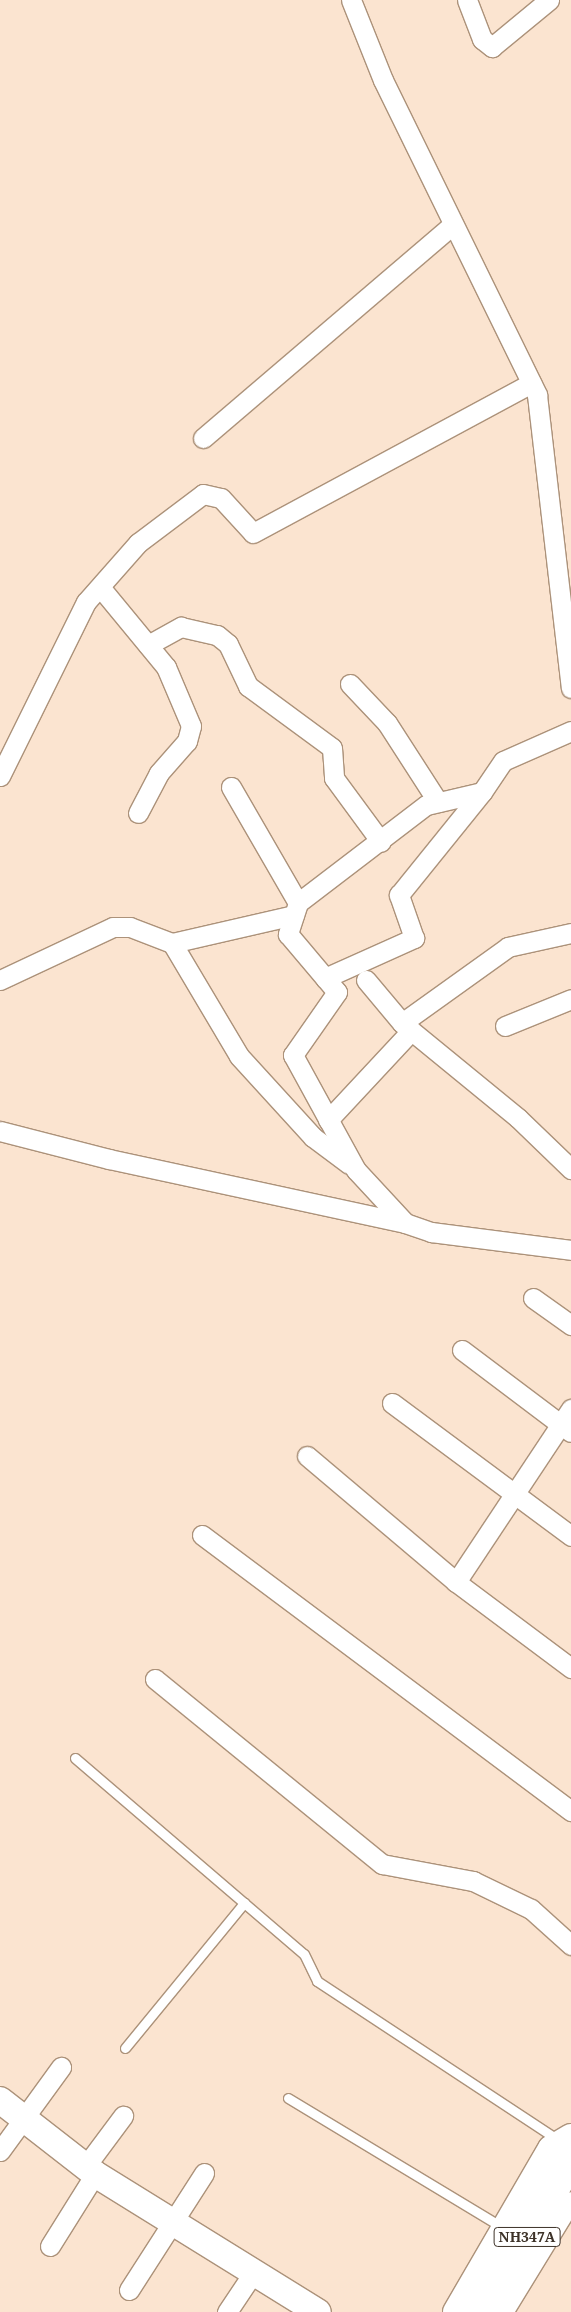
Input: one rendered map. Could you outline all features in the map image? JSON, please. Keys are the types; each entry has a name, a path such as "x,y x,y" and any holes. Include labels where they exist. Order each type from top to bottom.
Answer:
{"highway":[{"name":"NH347A","path":"483,2312 568,2147"}],"street":[{"path":"351,0 383,80 452,225 537,395 571,688"},
{"path":"466,0 482,39 492,47 549,0"},
{"path":"203,438 452,225"},
{"path":"0,776 70,627 100,587 138,543 203,494 220,498 253,533 531,383"},
{"path":"100,587 166,667 191,726 187,741 159,774 138,813"},
{"path":"148,645 181,627 218,635 228,644 248,686 332,748 334,778 381,842"},
{"path":"350,684 387,723 438,802"},
{"path":"326,978 414,938 399,895 482,792 503,762 571,731"},
{"path":"231,788 296,909 288,934 337,992 293,1055 356,1170"},
{"path":"0,980 113,927 130,927 172,943 296,909 426,805 482,792"},
{"path":"328,1120 407,1027 508,947 571,933"},
{"path":"172,943 239,1056 313,1137 356,1170 405,1223"},
{"path":"366,980 407,1027 571,1169"},
{"path":"505,1026 571,999"},
{"path":"0,1131 109,1160 405,1223 431,1232 571,1250"},
{"path":"533,1298 571,1326"},
{"path":"456,1582 514,1494 568,1422 462,1350"},
{"path":"392,1403 571,1536"},
{"path":"308,1456 456,1582 571,1668"},
{"path":"202,1535 571,1811"},
{"path":"155,1679 382,1864 411,1872 460,1876 481,1884 531,1909 571,1945"},
{"path":"0,2151 21,2117 60,2067"},
{"path":"0,2100 90,2170 171,2224 318,2312"},
{"path":"50,2246 90,2170 123,2116"},
{"path":"456,2312 551,2149 568,2147"},
{"path":"129,2290 204,2173"},
{"path":"503,2312 571,2201"},
{"path":"227,2312 253,2273"}],"lane":[{"path":"75,1758 304,1954 317,1981 568,2147"},
{"path":"125,2048 244,1903"},
{"path":"288,2098 505,2228"}]}
